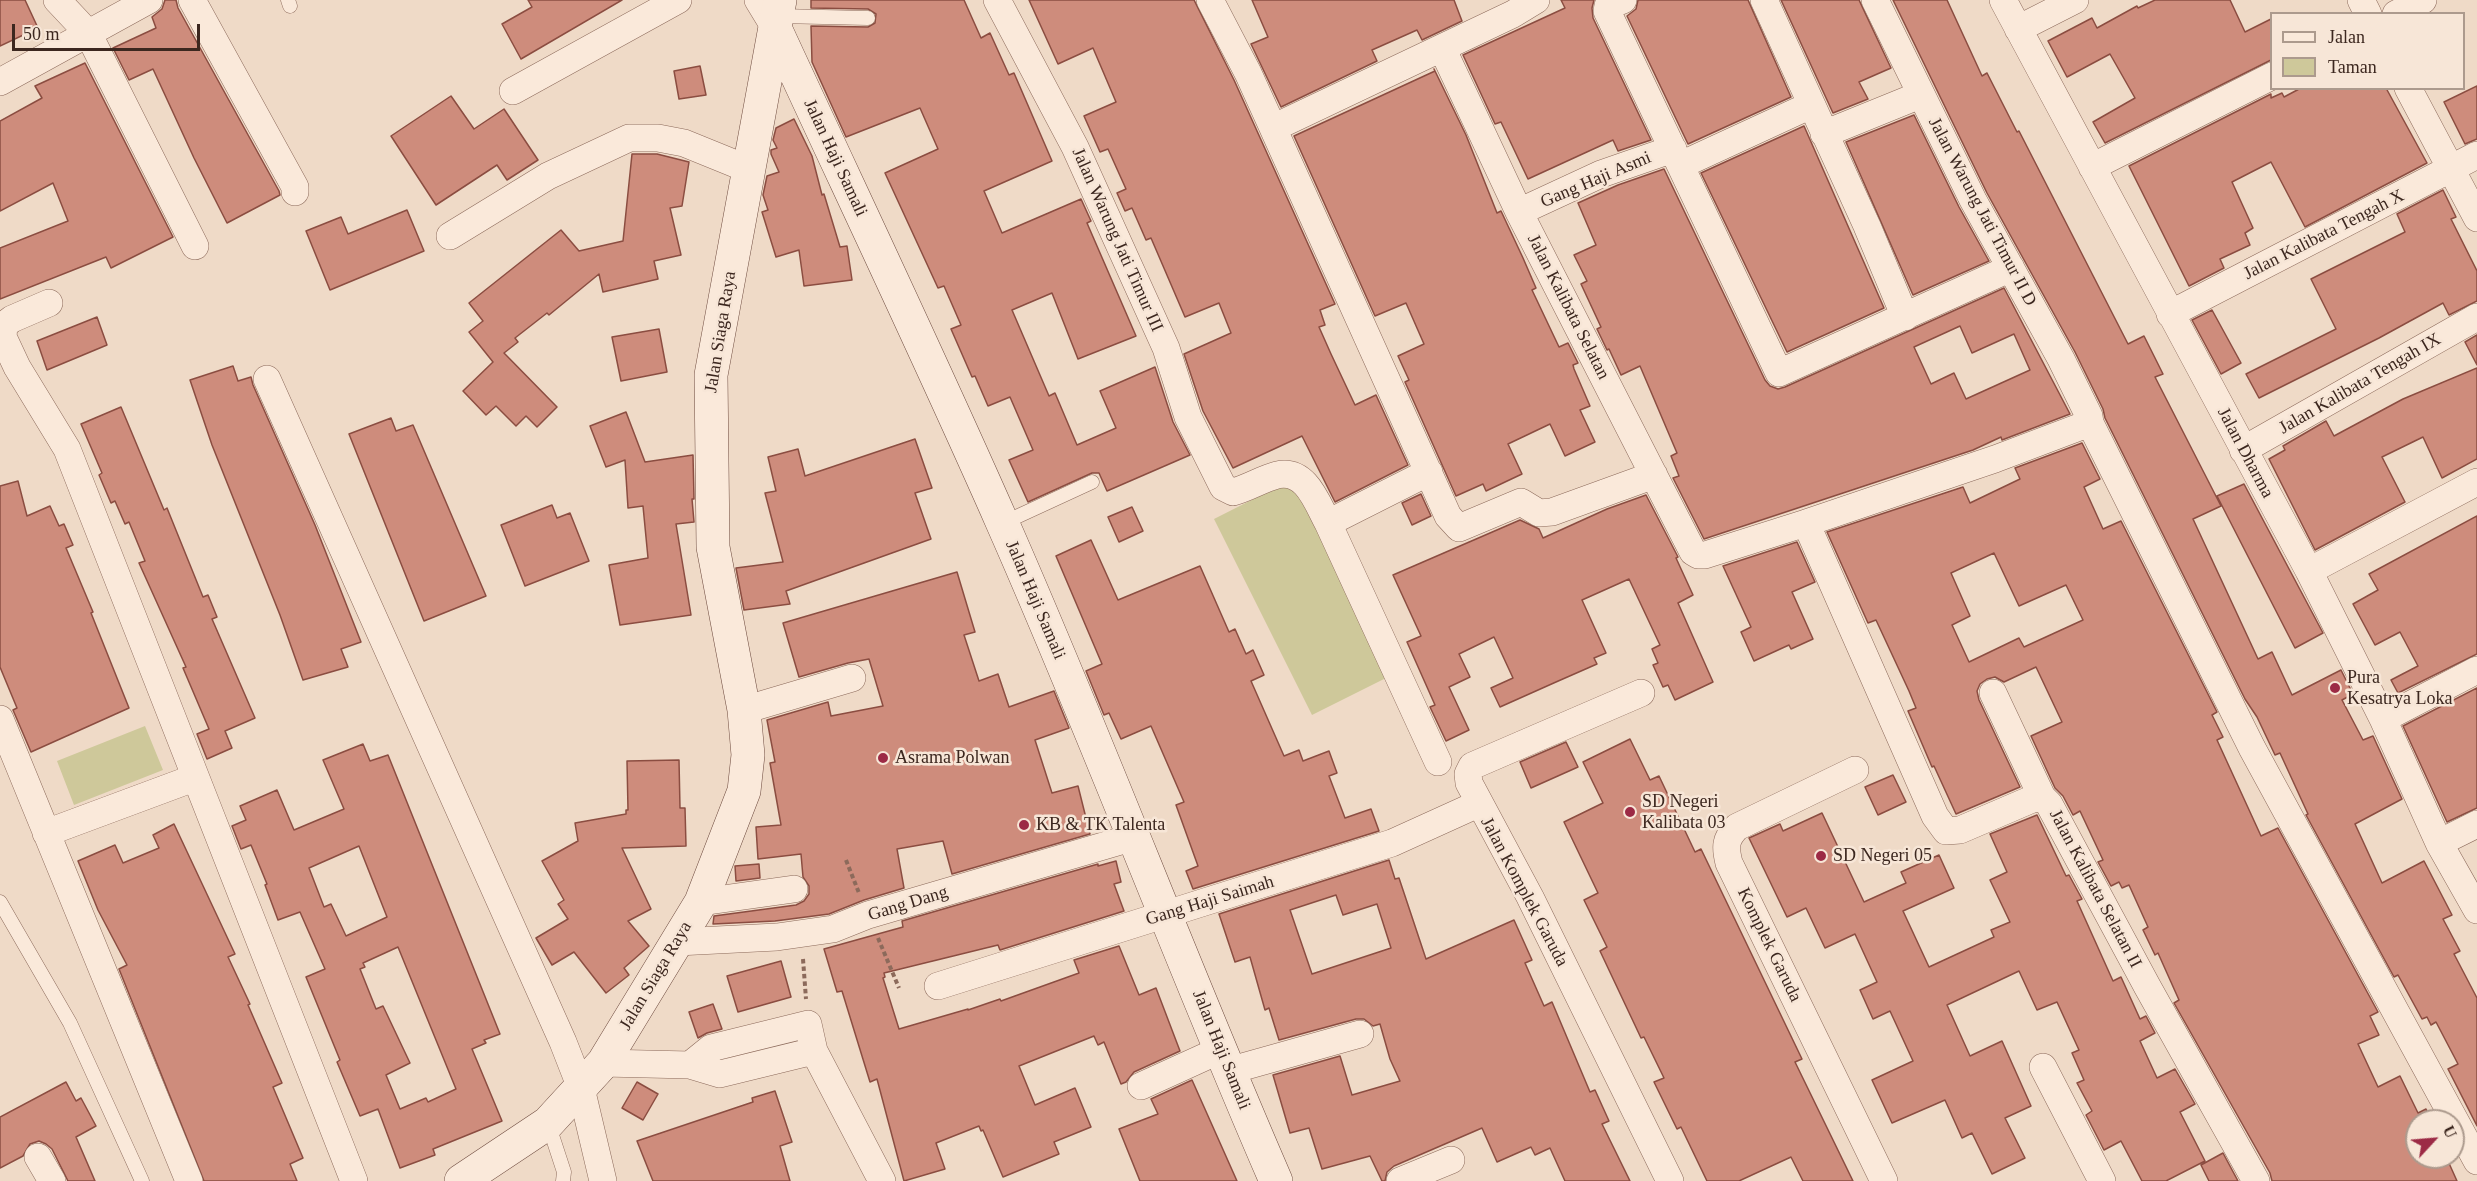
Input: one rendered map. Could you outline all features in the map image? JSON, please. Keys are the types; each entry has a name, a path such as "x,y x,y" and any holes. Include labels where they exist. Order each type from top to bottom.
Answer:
{"main road":[{"name":"Jalan Siaga Raya","path":"461,1181 548,1123 603,1063 701,902 744,791 748,755 744,710 713,548 710,391 773,11"},
{"name":"Jalan Haji Samali","path":"773,11 1003,523 1276,1181"}],"street":[{"path":"57,0 88,33 195,246"},
{"path":"192,0 295,187 295,192"},
{"path":"513,91 678,0"},
{"name":"Jalan Warung Jati Timur III","path":"997,0 1076,147 1166,348 1188,417 1223,487 1233,492 1277,475 1294,475 1307,485 1328,523"},
{"path":"1210,0 1273,128 1448,516 1459,528 1521,502 1539,513 1552,512 1654,475"},
{"path":"1273,128 1513,14 1536,0"},
{"path":"1623,0 1608,6 1607,11 1779,373 2011,268"},
{"path":"1764,0 1905,317"},
{"name":"Jalan Warung Jati Timur II D","path":"1875,0 1973,200 2061,358 2090,416 2090,423 2252,748 2477,1161"},
{"name":"Jalan Dharma","path":"2003,0 2309,571 2383,719 2439,843 2477,910"},
{"path":"2018,29 2075,0"},
{"path":"2400,12 2423,0"},
{"path":"0,82 88,33 135,3"},
{"name":"Jalan Kalibata Selatan","path":"1442,48 1519,212 1693,552 1705,555 1806,523"},
{"path":"2092,167 2270,77"},
{"path":"2409,90 2477,218"},
{"path":"1824,134 1920,95"},
{"name":"Gang Haji Asmi","path":"1519,212 1601,174 1677,157 1811,105"},
{"path":"450,236 548,176 629,138 658,138 684,143 748,170"},
{"name":"Jalan Kalibata Tengah X","path":"2170,314 2477,155"},
{"path":"49,303 12,319 4,326 3,337 17,367 67,449 194,778 354,1181"},
{"name":"Jalan Kalibata Tengah IX","path":"2243,450 2477,317"},
{"path":"267,379 558,1031 581,1088 603,1181"},
{"path":"1806,523 1995,459 2090,423"},
{"path":"1429,472 1328,523 1438,762"},
{"path":"2309,571 2477,482"},
{"name":"Jalan Kalibata Selatan II","path":"1806,523 1935,816 1946,831 1960,830 2042,796 2049,804 2256,1181"},
{"path":"2383,719 2477,670"},
{"path":"744,710 852,678"},
{"name":"Jalan Komplek Garuda","path":"1641,693 1472,766 1468,774 1469,783 1478,804 1530,897 1670,1181"},
{"path":"1993,693 2042,796"},
{"path":"0,719 189,1181"},
{"name":"Komplek Garuda","path":"1855,770 1737,827 1727,838 1726,849 1729,863 1884,1181"},
{"path":"46,833 194,778"},
{"name":"Gang Haji Saimah","path":"938,986 1392,843 1478,804"},
{"path":"2439,843 2477,824"},
{"name":"Gang Dang","path":"677,942 777,937 833,929 868,915 1134,837"},
{"path":"701,902 794,889"},
{"path":"690,1065 711,1048 808,1024 814,1051 882,1181"},
{"path":"1142,1086 1224,1060 1360,1034"},
{"path":"603,1063 690,1065 720,1074 814,1051"},
{"path":"2043,1067 2102,1181"},
{"path":"38,1157 52,1181"},
{"path":"1400,1181 1451,1160"}],"lane":[{"path":"773,11 868,18"},
{"path":"1003,523 1092,482"},
{"path":"0,902 70,1023 142,1181"},
{"path":"548,1123 564,1172 563,1181"}],"path":[{"path":"801,933 808,1024"}],"green space":[{"path":"1297,477 1396,673 1312,715 1214,519"},
{"path":"145,726 163,770 74,805 57,761"}],"building":[{"path":"0,0 25,0 38,28 0,46"},
{"path":"165,0 176,0 178,8 279,191 280,195 227,223 153,69 129,80 113,48 156,28 152,17 162,9"},
{"path":"528,0 622,0 521,59 502,24 532,7"},
{"path":"811,0 964,0 981,38 990,33 1009,75 1014,73 1052,161 984,191 1002,233 1081,199 1091,221 1087,223 1136,336 1078,359 1052,293 1012,310 1049,396 1055,393 1077,445 1116,428 1100,391 1155,367 1173,422 1190,455 1107,491 1099,473 1092,473 1028,502 1009,460 1033,450 1010,397 988,406 975,376 972,377 951,329 961,325 944,286 938,288 885,173 938,149 920,108 846,137 812,62 811,26 868,27 875,23 876,14 868,9 811,8"},
{"path":"1029,0 1194,0 1234,80 1335,304 1320,310 1325,325 1319,327 1331,354 1355,405 1376,395 1408,465 1335,502 1302,436 1233,468 1203,411 1184,354 1231,333 1219,303 1185,317 1151,238 1146,240 1132,208 1125,211 1117,193 1126,189 1108,149 1100,152 1084,116 1116,102 1093,48 1058,64"},
{"path":"1252,0 1454,0 1462,21 1422,40 1417,30 1372,50 1377,61 1281,107 1251,44 1268,37"},
{"path":"1561,0 1594,0 1593,18 1651,140 1618,151 1613,140 1528,179 1501,122 1495,124 1463,55 1565,8"},
{"path":"1638,0 1748,0 1791,97 1688,144 1627,16 1636,9"},
{"path":"1781,0 1859,0 1891,68 1859,82 1868,99 1833,113"},
{"path":"1893,0 1947,0 1982,76 1987,73 2017,132 2019,131 2128,344 2144,336 2163,374 2155,377 2221,506 2193,519 2258,659 2272,652 2292,695 2341,670 2353,694 2342,700 2363,740 2373,736 2402,799 2355,824 2382,883 2424,861 2452,915 2443,919 2460,951 2454,954 2477,998 2477,1126 2448,1069 2458,1064 2436,1022 2431,1025 2427,1017 2422,1019 2398,975 2394,977 2306,815 2308,814 2280,753 2275,755 2257,717 2245,699 2105,418 2103,409 2075,352 1987,193"},
{"path":"2155,0 2230,0 2245,32 2270,20 2270,60 2105,143 2093,122 2135,98 2110,54 2067,77 2048,41 2092,18 2097,28 2137,6 2138,8"},
{"path":"85,63 173,237 111,268 106,257 0,299 0,248 68,221 53,183 0,211 0,121 42,98 35,86"},
{"path":"700,66 706,95 679,99 674,71"},
{"path":"1435,71 1466,135 1497,213 1501,211 1523,258 1536,288 1532,290 1559,347 1568,343 1578,363 1573,365 1574,369 1590,406 1580,410 1595,442 1565,456 1550,424 1508,444 1522,474 1486,491 1483,484 1456,496 1405,382 1409,380 1398,356 1424,344 1406,303 1375,316 1294,136"},
{"path":"2477,86 2477,139 2465,144 2444,102"},
{"path":"2297,90 2387,90 2427,163 2305,227 2271,162 2232,182 2253,228 2245,233 2250,245 2220,259 2224,268 2189,286 2129,166 2271,94 2271,98 2282,93 2284,97"},
{"path":"451,96 474,129 504,109 538,160 507,180 497,165 436,205 391,136"},
{"path":"1914,115 1959,207 1989,261 1913,295 1846,142"},
{"path":"794,119 812,156 822,195 824,194 840,247 847,246 852,280 804,286 799,250 776,257 762,212 768,210 763,195 767,176 779,172 771,154 771,150 777,148 773,140 776,128"},
{"path":"1804,126 1884,308 1787,352 1701,173"},
{"path":"632,154 657,154 689,162 682,206 670,208 681,255 654,261 658,279 603,292 599,274 549,315 547,313 515,338 518,342 504,353 557,407 537,427 526,416 516,426 496,406 486,415 463,391 493,362 469,332 483,321 469,303 561,230 579,251 623,241"},
{"path":"1664,169 1765,380 1770,386 1778,389 1785,387 2004,288 2070,414 2002,440 2001,437 1973,450 1704,539 1673,478 1679,476 1671,456 1677,453 1640,366 1621,375 1597,329 1601,327 1581,284 1587,281 1574,255 1596,245 1578,203 1618,185","holes":["1960,326 1972,353 2014,334 2030,370 1966,399 1954,373 1931,384 1914,347"]},
{"path":"2443,190 2456,217 2451,219 2477,271 2477,301 2449,315 2443,303 2259,398 2246,374 2336,329 2311,279 2405,232 2397,214"},
{"path":"407,210 424,251 330,290 306,231 341,217 348,234"},
{"path":"2212,310 2241,363 2221,374 2192,320"},
{"path":"97,317 107,345 47,370 37,341"},
{"path":"659,329 667,372 621,381 612,337"},
{"path":"2477,335 2477,365 2465,342"},
{"path":"233,366 238,381 251,377 315,525 361,642 341,649 348,667 303,680 280,615 212,445 190,380"},
{"path":"2477,368 2477,459 2442,478 2423,437 2382,457 2405,502 2315,550 2269,459 2285,450 2283,446 2326,421 2334,436 2403,399"},
{"path":"121,407 164,510 167,508 203,597 208,595 217,617 212,619 255,718 225,731 232,748 207,759 197,734 209,729 183,668 186,667 139,563 145,561 129,522 125,524 115,501 111,503 99,475 102,473 81,424"},
{"path":"626,412 645,462 693,455 694,522 676,524 691,615 620,625 609,565 648,558 643,506 628,508 625,460 606,467 590,426"},
{"path":"391,418 396,431 413,425 486,596 424,621 349,434"},
{"path":"915,439 932,488 915,493 931,539 786,591 790,604 744,610 736,568 783,562 765,493 776,491 768,457 798,449 805,476"},
{"path":"2082,443 2100,479 2084,487 2103,529 2121,521 2217,712 2212,715 2223,737 2217,740 2261,836 2278,828 2378,1012 2370,1016 2379,1035 2358,1044 2378,1087 2400,1076 2416,1109 2405,1109 2405,1169 2452,1169 2457,1181 2272,1181 2270,1173 2174,1003 2179,1000 2158,953 2155,955 2143,930 2148,927 2129,885 2122,888 2119,882 2111,886 2098,862 2103,860 2080,811 2073,815 2063,796 2055,788 2031,736 2062,722 2036,667 2004,682 1995,677 1987,679 1980,684 1977,691 1979,700 2020,787 1956,814 1934,766 1932,767 1908,711 1916,708 1909,691 1876,620 1868,623 1827,532 1963,487 1970,503 2020,479 2015,468","holes":["1994,553 2019,606 2066,585 2083,620 2024,647 2019,638 1969,662 1952,625 1970,616 1951,573"]},
{"path":"18,481 27,516 50,506 59,526 64,524 73,545 66,548 129,708 31,752 13,710 17,708 0,667 0,486"},
{"path":"2244,484 2323,633 2295,648 2217,496"},
{"path":"1421,494 1431,516 1412,525 1402,503"},
{"path":"1646,495 1678,557 1676,558 1693,595 1678,603 1713,682 1675,700 1668,685 1663,687 1653,665 1658,663 1652,649 1660,645 1629,579 1582,600 1606,653 1594,658 1597,664 1500,707 1491,688 1513,678 1494,637 1459,654 1470,677 1449,687 1469,730 1446,741 1430,707 1435,705 1407,642 1421,636 1393,575 1520,520 1539,529 1543,538 1607,509"},
{"path":"552,505 557,518 570,513 589,561 525,586 501,525"},
{"path":"1132,507 1143,531 1119,542 1108,517"},
{"path":"2477,516 2477,654 2398,693 2391,680 2418,666 2400,632 2375,645 2353,604 2378,590 2369,574"},
{"path":"1091,540 1118,600 1200,566 1229,632 1235,629 1246,654 1253,650 1264,675 1251,681 1284,756 1299,750 1303,761 1329,751 1337,773 1329,776 1345,818 1371,809 1379,831 1193,889 1186,871 1198,866 1176,805 1184,802 1151,726 1121,739 1109,713 1104,715 1086,671 1102,664 1056,556"},
{"path":"1797,542 1815,582 1792,592 1813,639 1791,649 1789,645 1754,661 1741,632 1751,627 1723,566"},
{"path":"957,572 975,632 964,635 979,681 998,674 1009,707 1054,691 1069,728 1035,740 1052,793 1078,786 1090,834 952,874 943,841 897,849 904,888 829,914 775,921 713,924 714,916 796,905 804,901 809,894 809,886 803,877 801,854 758,859 756,827 781,825 770,763 775,762 767,720 828,702 831,716 883,706 869,659 799,677 783,623"},
{"path":"2477,688 2477,808 2447,822 2403,726"},
{"path":"1630,739 1650,780 1659,776 1695,852 1701,849 1802,1059 1795,1062 1853,1181 1803,1181 1791,1157 1739,1181 1707,1181 1681,1127 1677,1129 1654,1082 1664,1078 1644,1037 1641,1038 1600,951 1607,947 1584,900 1598,893 1564,822 1603,803 1583,762"},
{"path":"1566,742 1578,767 1531,788 1520,762"},
{"path":"363,744 370,761 388,755 500,1034 484,1040 486,1043 472,1049 502,1121 433,1149 435,1155 400,1168 378,1109 360,1116 337,1062 340,1060 306,977 325,969 300,912 278,920 265,885 267,884 251,845 241,849 232,826 246,820 240,806 277,790 294,830 344,809 323,760","holes":["359,846 387,917 346,936 331,904 324,907 309,868","398,947 456,1089 428,1102 426,1098 400,1109 386,1075 410,1063 383,1006 376,1009 360,969 365,967 363,963"]},
{"path":"679,760 680,808 685,808 686,846 622,848 651,909 628,921 649,946 624,968 629,975 606,993 574,952 552,965 536,938 568,919 558,904 564,900 542,861 578,841 575,823 626,814 628,810 627,761"},
{"path":"1893,775 1906,802 1878,815 1865,787"},
{"path":"1822,813 1864,902 1906,883 1901,872 1939,855 1954,888 1903,911 1929,967 1994,937 1991,930 2010,922 1990,880 2007,872 1990,834 2037,815 2066,876 2069,875 2082,899 2077,901 2113,981 2121,977 2140,1019 2146,1016 2155,1033 2140,1041 2157,1078 2175,1069 2195,1104 2180,1112 2205,1161 2166,1181 2142,1181 2121,1141 2104,1150 2086,1115 2092,1111 2077,1083 2084,1080 2072,1053 2079,1050 2057,1002 2037,1010 2019,971 1947,1005 1970,1056 2002,1041 2031,1106 2005,1118 2025,1158 1992,1174 1972,1133 1962,1138 1945,1100 1892,1123 1872,1080 1913,1061 1890,1011 1873,1019 1860,990 1877,982 1855,934 1825,948 1806,908 1787,917 1749,838 1780,824 1783,831"},
{"path":"174,824 235,954 228,957 282,1083 273,1087 303,1158 290,1164 297,1181 204,1181 119,969 127,965 98,910 78,861 115,845 123,863 159,848 153,835"},
{"path":"1389,860 1395,879 1399,878 1426,959 1514,920 1532,960 1525,963 1544,1006 1552,1002 1590,1092 1595,1090 1609,1121 1602,1124 1630,1181 1565,1181 1550,1148 1535,1155 1531,1147 1497,1162 1482,1128 1394,1166 1387,1172 1385,1181 1382,1181 1370,1156 1322,1169 1309,1128 1290,1133 1273,1075 1340,1056 1352,1095 1400,1081 1390,1059 1380,1024 1373,1026 1364,1019 1356,1019 1279,1040 1269,1008 1265,1010 1250,957 1235,962 1219,914","holes":["1336,895 1343,915 1377,904 1391,948 1312,974 1290,910"]},
{"path":"1116,861 1121,882 1114,884 1124,911 1000,950 998,945 884,973 883,978 899,1029 1000,999 1001,1001 1079,973 1074,960 1119,946 1139,995 1156,988 1180,1051 1134,1072 1126,1082 1121,1084 1104,1042 1098,1045 1094,1036 1019,1066 1035,1105 1075,1088 1091,1127 1054,1142 1059,1154 1003,1177 983,1130 981,1131 979,1126 936,1143 945,1169 904,1181 877,1079 870,1082 842,991 837,992 824,949 903,927 902,921 1098,864 1098,866"},
{"path":"759,864 760,878 736,881 735,866"},
{"path":"781,961 791,997 738,1012 727,976"},
{"path":"713,1004 722,1029 698,1038 689,1012"},
{"path":"1192,1080 1237,1181 1140,1181 1119,1129 1158,1114 1151,1099"},
{"path":"66,1082 76,1101 81,1098 96,1126 76,1137 95,1181 68,1181 52,1149 39,1141 30,1144 23,1156 0,1168 0,1117"},
{"path":"637,1082 658,1094 643,1120 622,1108"},
{"path":"775,1091 792,1142 780,1146 790,1181 653,1181 637,1141 753,1102 752,1098"},
{"path":"2223,1153 2238,1181 2209,1181 2201,1165"}],"place":[{"name":"Pura Kesatrya Loka","path":"2335,688"},
{"name":"Asrama Polwan","path":"883,758"},
{"name":"SD Negeri Kalibata 03","path":"1630,812"},
{"name":"KB & TK Talenta","path":"1024,825"},
{"name":"SD Negeri 05","path":"1821,856"}]}
